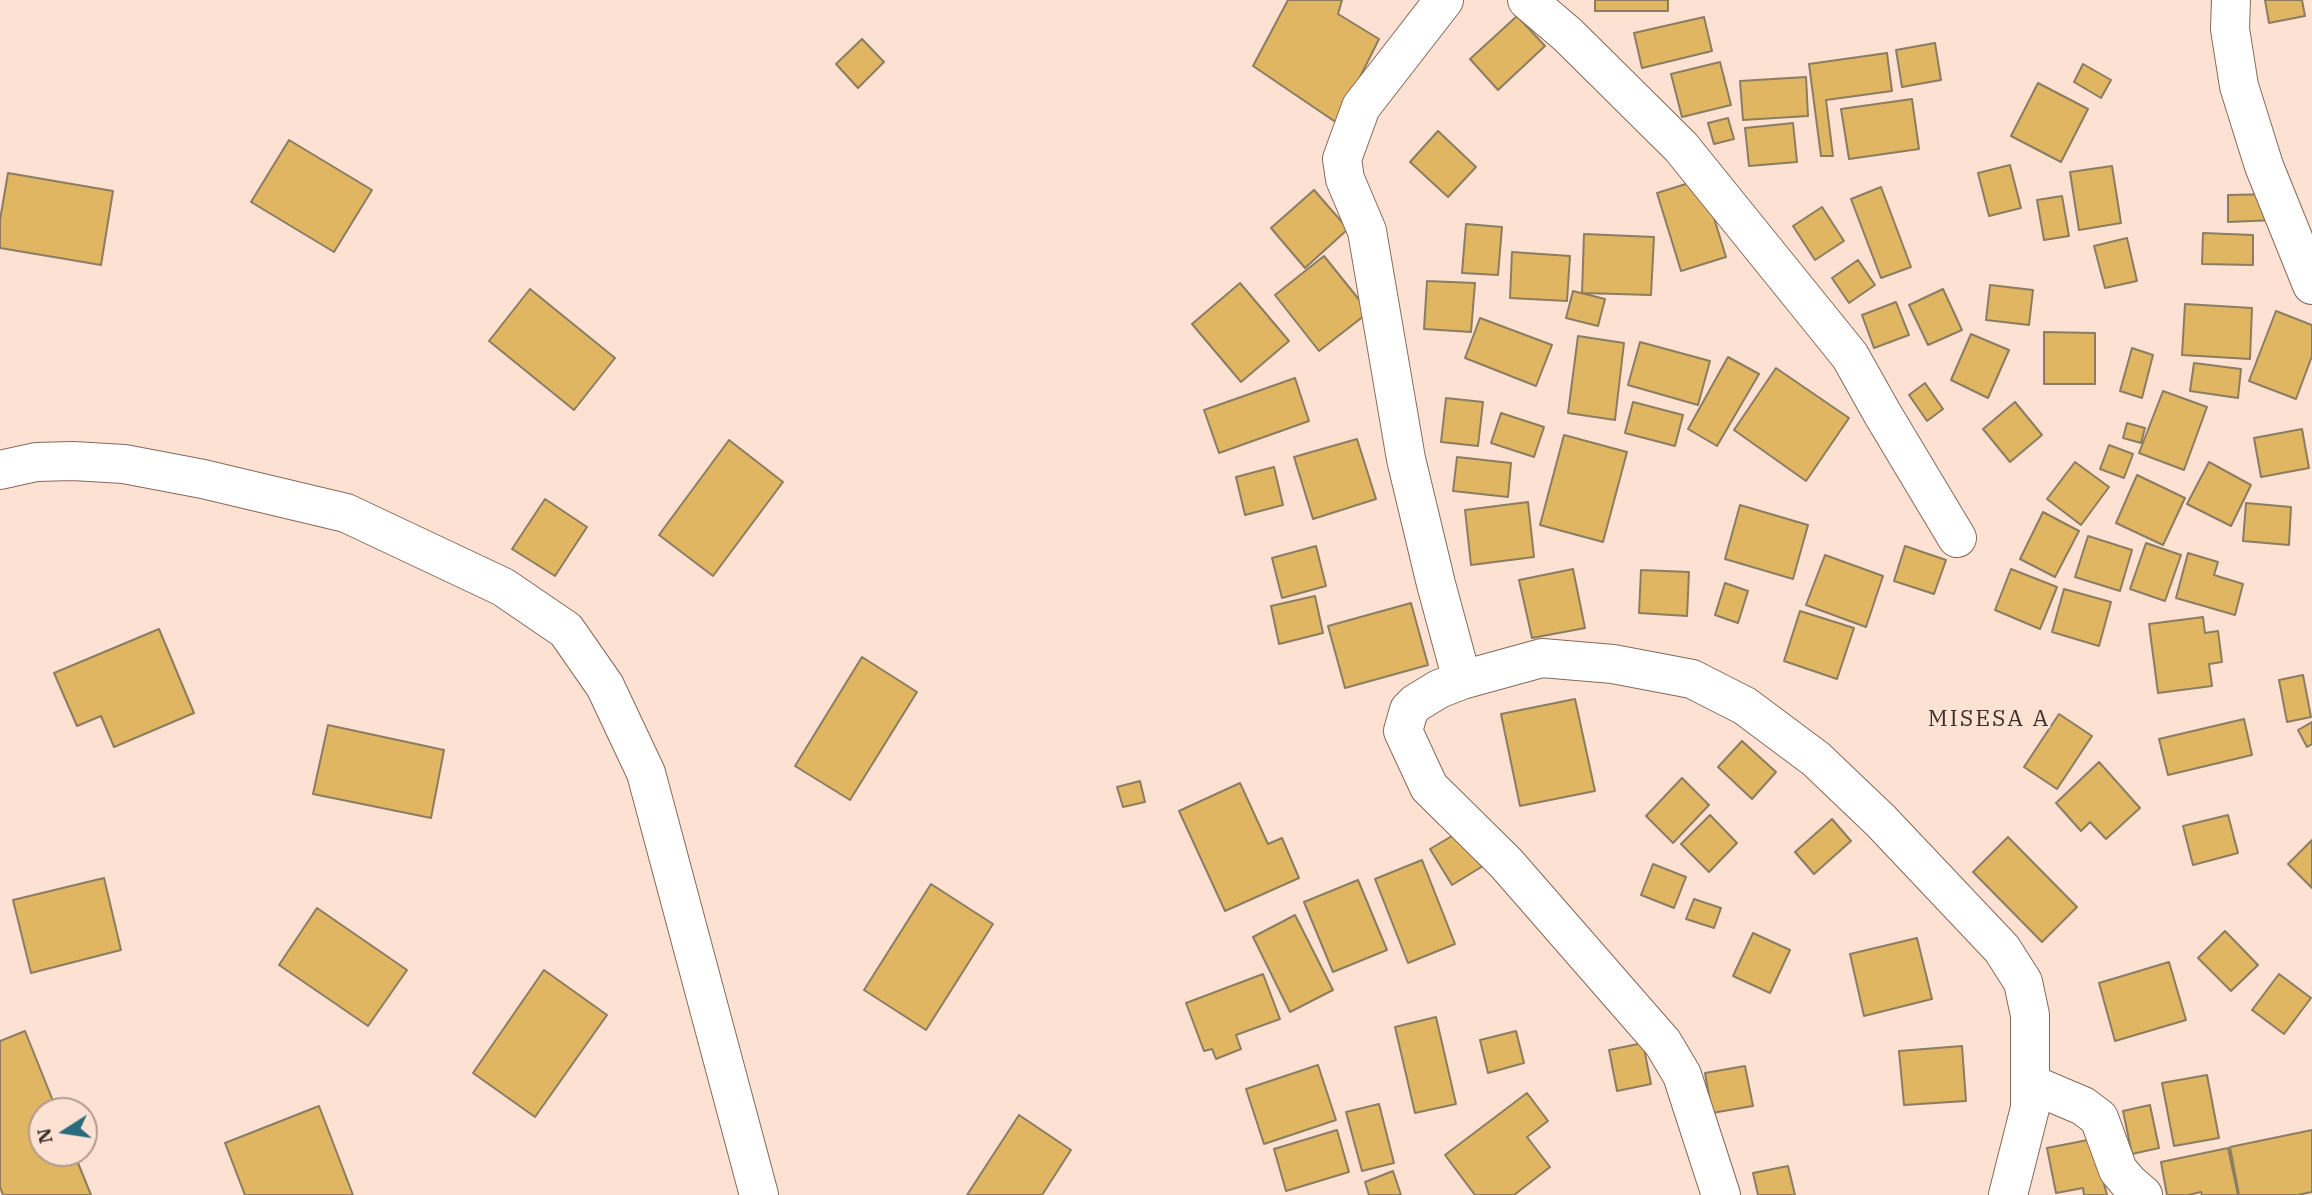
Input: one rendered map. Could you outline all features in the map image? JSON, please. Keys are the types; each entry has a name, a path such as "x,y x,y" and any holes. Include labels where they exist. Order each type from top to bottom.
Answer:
{"street":[{"path":"1444,0 1361,107 1342,159 1345,179 1367,231 1406,459 1462,680"},
{"path":"1527,0 1568,35 1681,147 1850,356 1958,538"},
{"path":"2231,0 2230,29 2239,86 2264,166 2312,285"},
{"path":"0,470 36,461 124,464 203,479 346,513 503,586 566,630 604,686 646,773 759,1195"},
{"path":"1721,1195 1682,1075 1663,1043 1506,863 1429,787 1403,731 1409,710 1439,689 1542,658 1613,664 1692,678 1745,706 1826,768 1881,821 2002,949 2023,982 2030,1015 2030,1108 2008,1195"},
{"path":"2031,1084 2083,1106 2099,1118 2118,1170 2129,1184 2143,1195"}],"building":[{"path":"1288,0 1342,0 1338,14 1379,39 1337,123 1253,66"},
{"path":"1595,0 1668,0 1668,11 1595,11"},
{"path":"2265,0 2302,0 2305,16 2269,23"},
{"path":"1517,16 1545,46 1498,90 1470,59"},
{"path":"1704,17 1712,51 1642,68 1634,33"},
{"path":"862,39 884,62 858,88 836,64"},
{"path":"1935,43 1941,80 1902,87 1896,50"},
{"path":"1887,53 1892,91 1826,100 1833,156 1821,156 1809,64"},
{"path":"1720,62 1731,105 1682,117 1671,74"},
{"path":"2083,64 2111,80 2101,98 2074,82"},
{"path":"1806,77 1808,116 1743,120 1740,81"},
{"path":"2038,83 2088,109 2061,162 2011,136"},
{"path":"1912,99 1919,149 1849,159 1841,109"},
{"path":"1728,118 1734,139 1714,144 1708,123"},
{"path":"1793,123 1797,162 1749,166 1745,128"},
{"path":"1438,131 1476,167 1448,197 1410,162"},
{"path":"289,140 372,190 334,252 251,202"},
{"path":"2010,165 2021,208 1989,216 1978,173"},
{"path":"2112,166 2121,223 2079,230 2070,172"},
{"path":"8,173 113,191 101,265 0,248 0,220"},
{"path":"1702,179 1726,257 1681,271 1657,193"},
{"path":"1881,187 1911,267 1881,278 1851,199"},
{"path":"1314,190 1348,229 1305,268 1271,228"},
{"path":"2274,194 2275,220 2228,222 2228,195"},
{"path":"2062,196 2069,236 2044,240 2037,200"},
{"path":"1822,207 1844,241 1815,260 1793,226"},
{"path":"1466,224 1502,227 1498,275 1462,273"},
{"path":"2203,233 2253,235 2253,265 2202,264"},
{"path":"1584,234 1654,237 1651,295 1582,293"},
{"path":"2127,238 2137,281 2105,288 2094,246"},
{"path":"1512,252 1570,256 1567,301 1510,298"},
{"path":"1324,256 1369,312 1319,351 1275,295"},
{"path":"1858,260 1875,285 1849,303 1832,278"},
{"path":"1427,281 1475,283 1471,332 1424,329"},
{"path":"1240,283 1289,341 1241,382 1192,324"},
{"path":"1990,285 2033,290 2029,325 1986,320"},
{"path":"530,289 615,358 574,410 489,341"},
{"path":"1943,289 1962,330 1928,345 1909,305"},
{"path":"1573,291 1605,299 1598,326 1566,318"},
{"path":"1896,302 1909,335 1874,348 1862,315"},
{"path":"2185,304 2252,308 2250,359 2182,355"},
{"path":"2276,311 2312,325 2312,356 2296,399 2249,381"},
{"path":"1480,318 1552,345 1536,386 1465,358"},
{"path":"2044,332 2095,333 2095,384 2044,384"},
{"path":"1971,334 2009,350 1988,398 1951,380"},
{"path":"1578,336 1624,343 1615,420 1568,413"},
{"path":"1640,342 1710,361 1698,405 1628,385"},
{"path":"2132,348 2153,355 2142,398 2120,391"},
{"path":"1728,357 1759,374 1717,446 1688,429"},
{"path":"2194,363 2241,369 2238,398 2190,391"},
{"path":"1776,368 1849,418 1806,481 1734,430"},
{"path":"1295,378 1309,421 1219,453 1204,410"},
{"path":"1925,383 1943,409 1927,421 1909,395"},
{"path":"2163,391 2207,407 2184,470 2139,453"},
{"path":"1446,398 1483,402 1478,446 1441,442"},
{"path":"1633,402 1683,415 1675,446 1625,433"},
{"path":"2015,402 2042,435 2010,462 1983,429"},
{"path":"1501,413 1544,427 1534,457 1491,443"},
{"path":"2127,423 2145,428 2141,443 2123,438"},
{"path":"2302,429 2309,468 2261,477 2254,438"},
{"path":"1564,435 1627,452 1603,542 1540,525"},
{"path":"1357,439 1376,499 1313,519 1294,457"},
{"path":"729,440 783,482 713,576 659,535"},
{"path":"2109,445 2133,454 2124,478 2100,469"},
{"path":"1457,457 1511,463 1508,497 1453,491"},
{"path":"2075,462 2109,487 2081,525 2047,499"},
{"path":"2209,462 2251,485 2231,526 2187,504"},
{"path":"1274,467 1283,505 1245,515 1236,477"},
{"path":"2137,475 2185,498 2163,545 2116,523"},
{"path":"545,499 587,527 555,576 512,549"},
{"path":"1528,502 1534,557 1471,565 1465,510"},
{"path":"2246,503 2291,507 2289,545 2243,541"},
{"path":"1740,505 1808,525 1793,579 1725,559"},
{"path":"2043,512 2079,531 2055,577 2020,559"},
{"path":"2088,536 2132,550 2120,591 2075,577"},
{"path":"2146,543 2181,555 2165,601 2130,589"},
{"path":"1316,546 1326,586 1282,598 1272,558"},
{"path":"1905,546 1946,560 1934,594 1894,581"},
{"path":"2188,553 2218,562 2214,575 2243,584 2235,615 2176,598"},
{"path":"1825,555 1883,576 1866,627 1806,605"},
{"path":"1573,569 1585,628 1532,638 1519,580"},
{"path":"2011,569 2057,587 2040,629 1995,610"},
{"path":"1641,570 1689,572 1687,616 1639,613"},
{"path":"1725,583 1748,591 1738,623 1715,615"},
{"path":"2064,589 2111,602 2099,646 2052,632"},
{"path":"1315,596 1323,633 1279,644 1271,606"},
{"path":"1411,603 1428,665 1345,688 1328,626"},
{"path":"1800,611 1854,628 1837,679 1784,661"},
{"path":"2203,617 2205,633 2218,631 2222,662 2209,664 2212,686 2158,693 2149,624"},
{"path":"159,629 194,713 114,747 101,716 77,726 54,673"},
{"path":"862,657 917,692 850,800 795,766"},
{"path":"2303,675 2311,717 2287,722 2279,680"},
{"path":"1575,699 1595,791 1520,806 1501,714"},
{"path":"2059,714 2092,736 2057,789 2024,767"},
{"path":"2244,719 2252,755 2168,775 2159,739"},
{"path":"2312,722 2312,744 2307,747 2298,730"},
{"path":"328,725 444,750 431,818 313,794"},
{"path":"1742,741 1776,772 1752,799 1718,767"},
{"path":"2099,762 2140,808 2106,839 2090,822 2081,831 2056,803"},
{"path":"1682,778 1709,805 1673,843 1646,816"},
{"path":"1140,781 1145,802 1123,807 1117,787"},
{"path":"1240,783 1268,844 1282,838 1299,878 1225,911 1179,811"},
{"path":"1710,815 1737,843 1709,872 1681,844"},
{"path":"2228,815 2238,853 2193,865 2183,826"},
{"path":"1832,819 1851,841 1814,874 1795,852"},
{"path":"1462,830 1483,866 1452,885 1430,849"},
{"path":"2008,837 2077,907 2042,942 1973,872"},
{"path":"2312,840 2312,888 2288,864"},
{"path":"1422,860 1455,944 1408,963 1375,879"},
{"path":"1653,864 1686,877 1674,908 1641,895"},
{"path":"104,878 121,950 31,973 13,900"},
{"path":"1358,880 1387,950 1333,972 1304,902"},
{"path":"931,884 993,924 926,1030 864,990"},
{"path":"1694,899 1721,908 1714,928 1686,919"},
{"path":"317,908 407,970 368,1026 279,965"},
{"path":"1295,915 1333,990 1290,1012 1253,937"},
{"path":"2225,931 2258,965 2231,991 2198,958"},
{"path":"1753,933 1790,950 1770,993 1733,976"},
{"path":"1917,938 1932,999 1864,1016 1850,954"},
{"path":"2169,962 2186,1020 2115,1041 2099,983"},
{"path":"544,970 607,1015 535,1117 473,1073"},
{"path":"1263,974 1280,1019 1236,1035 1241,1049 1216,1059 1212,1049 1204,1051 1186,1003"},
{"path":"2279,974 2311,998 2284,1034 2252,1010"},
{"path":"1436,1017 1456,1104 1415,1113 1395,1027"},
{"path":"25,1031 51,1097 28,1097 28,1167 80,1167 91,1195 3,1195 0,1187 0,1041"},
{"path":"1516,1031 1524,1063 1488,1073 1480,1040"},
{"path":"1643,1043 1651,1084 1617,1091 1609,1050"},
{"path":"1962,1046 1966,1101 1904,1105 1899,1051"},
{"path":"1318,1065 1336,1120 1264,1144 1246,1089"},
{"path":"1745,1066 1753,1106 1712,1113 1705,1073"},
{"path":"2207,1075 2219,1138 2174,1146 2162,1083"},
{"path":"1527,1093 1548,1121 1527,1137 1550,1167 1514,1195 1475,1195 1445,1155"},
{"path":"1379,1104 1394,1163 1362,1171 1346,1112"},
{"path":"2150,1105 2159,1148 2132,1154 2123,1111"},
{"path":"319,1106 353,1195 245,1195 225,1143"},
{"path":"1019,1115 1071,1150 1042,1195 967,1195"},
{"path":"1337,1130 1349,1172 1286,1191 1274,1149"},
{"path":"2312,1130 2312,1192 2297,1195 2239,1195 2230,1147"},
{"path":"2103,1137 2111,1183 2104,1184 2107,1195 2084,1195 2083,1188 2056,1193 2047,1148"},
{"path":"2228,1148 2238,1195 2202,1195 2201,1192 2167,1195 2161,1162"},
{"path":"1788,1166 1795,1195 1758,1195 1753,1173"},
{"path":"1393,1171 1401,1195 1369,1195 1365,1182"}],"district":[{"name":"MISESA A","path":"1989,719"}]}
